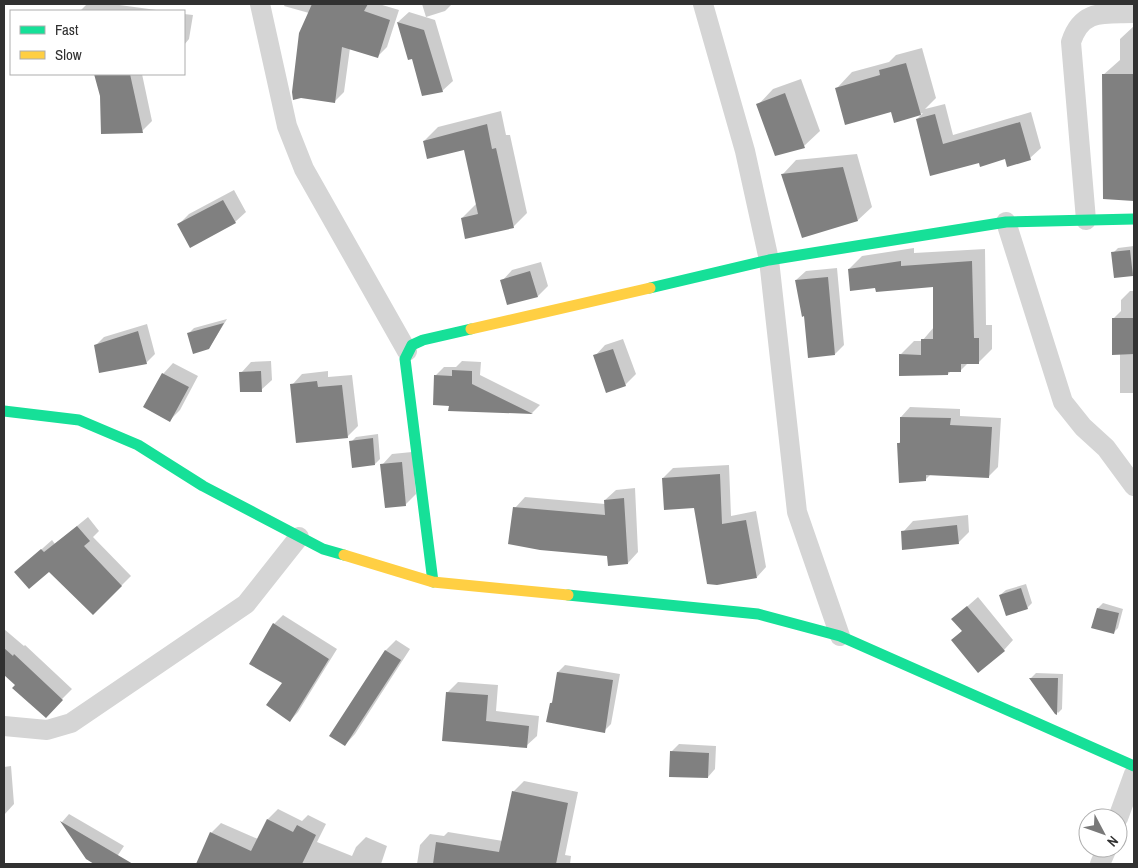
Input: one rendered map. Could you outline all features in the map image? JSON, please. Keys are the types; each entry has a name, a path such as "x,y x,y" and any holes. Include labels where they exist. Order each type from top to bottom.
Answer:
{"street":[{"path":"260,4 287,126 304,170 407,351"},
{"path":"702,4 745,151 769,260 797,512 840,636"},
{"path":"1086,220 1072,42 1080,25 1094,14 1134,14"},
{"path":"433,582 405,359 407,351 423,340 769,260 1006,222 1134,219"},
{"path":"1006,222 1063,402 1083,427 1106,448 1134,486"},
{"path":"4,411 79,420 138,445 203,486 324,550 433,582 758,614 840,636 1134,766"},
{"path":"4,726 47,730 71,723 246,604 299,537"},
{"path":"1122,808 1134,774"}],"building":[{"path":"312,4 368,4 364,11 390,20 378,58 342,47 335,103 301,98 293,100 292,92 299,33"},
{"path":"397,22 424,30 443,92 422,96 412,59 408,60"},
{"path":"906,63 921,115 894,123 891,112 845,125 835,88 880,75 879,70"},
{"path":"1102,74 1134,74 1134,201 1103,199"},
{"path":"94,75 130,75 143,133 101,134 100,96"},
{"path":"785,93 805,148 775,156 756,104"},
{"path":"935,114 943,144 1020,122 1031,160 1007,167 1005,159 980,167 979,163 930,176 916,119"},
{"path":"487,124 492,149 496,148 514,228 465,239 461,218 478,214 464,150 427,159 423,141"},
{"path":"843,167 858,221 802,238 781,174"},
{"path":"223,200 236,223 190,248 177,224"},
{"path":"1130,250 1133,276 1114,278 1111,252"},
{"path":"901,261 901,266 972,261 974,338 979,338 979,364 961,364 961,372 948,372 948,375 899,376 899,354 921,355 921,339 933,339 933,287 876,292 875,288 850,291 848,269"},
{"path":"530,271 538,297 507,305 500,280"},
{"path":"828,277 835,355 808,358 804,316 802,317 795,280"},
{"path":"1112,318 1134,318 1134,354 1112,355"},
{"path":"224,323 209,349 193,354 187,333"},
{"path":"138,331 147,364 99,373 94,345"},
{"path":"613,349 626,386 606,393 593,355"},
{"path":"452,370 472,371 472,384 533,414 448,411 449,406 433,405 434,375 452,376"},
{"path":"261,371 262,392 240,392 239,372"},
{"path":"162,373 189,387 170,422 143,407"},
{"path":"317,381 318,387 342,385 348,438 296,443 290,384"},
{"path":"900,417 951,418 950,425 992,427 989,478 926,475 926,481 899,483 897,443 900,443"},
{"path":"373,438 375,465 352,468 349,441"},
{"path":"402,462 406,506 385,508 380,464"},
{"path":"720,474 722,524 746,520 757,578 717,585 707,584 694,508 664,510 662,478"},
{"path":"624,498 628,564 608,566 607,556 540,550 508,544 513,507 605,515 604,500"},
{"path":"957,525 959,544 902,550 901,531"},
{"path":"77,526 90,541 84,546 122,586 93,615 49,572 29,589 14,572 41,549 44,552"},
{"path":"1021,588 1028,609 1006,616 999,595"},
{"path":"967,606 1005,651 978,673 951,640 962,631 951,619"},
{"path":"1097,608 1119,613 1114,634 1091,628"},
{"path":"273,623 329,659 290,722 266,705 282,683 249,664"},
{"path":"4,648 13,656 14,654 63,700 46,718 12,688 15,685 4,675"},
{"path":"385,650 401,660 345,746 329,736"},
{"path":"557,672 613,680 605,733 546,722 550,703 552,703"},
{"path":"1029,678 1058,678 1057,715 1055,714"},
{"path":"446,692 488,695 486,721 529,726 527,748 442,741"},
{"path":"670,751 709,753 708,778 669,777"},
{"path":"512,791 568,803 556,864 433,864 436,842 499,852"},
{"path":"267,819 293,832 297,825 316,835 302,864 196,864 210,832 251,851"},
{"path":"60,821 133,864 94,864 86,859"}],"traffic: fast":[{"path":"650,288 769,260 1006,222 1134,219"},
{"path":"433,582 405,359 412,345 423,340 471,329"},
{"path":"4,411 79,420 138,445 203,486 323,549 344,555"},
{"path":"568,595 758,614 840,636 1134,766"}],"traffic: slow":[{"path":"471,329 650,288"},
{"path":"344,555 433,582 568,595"}]}
